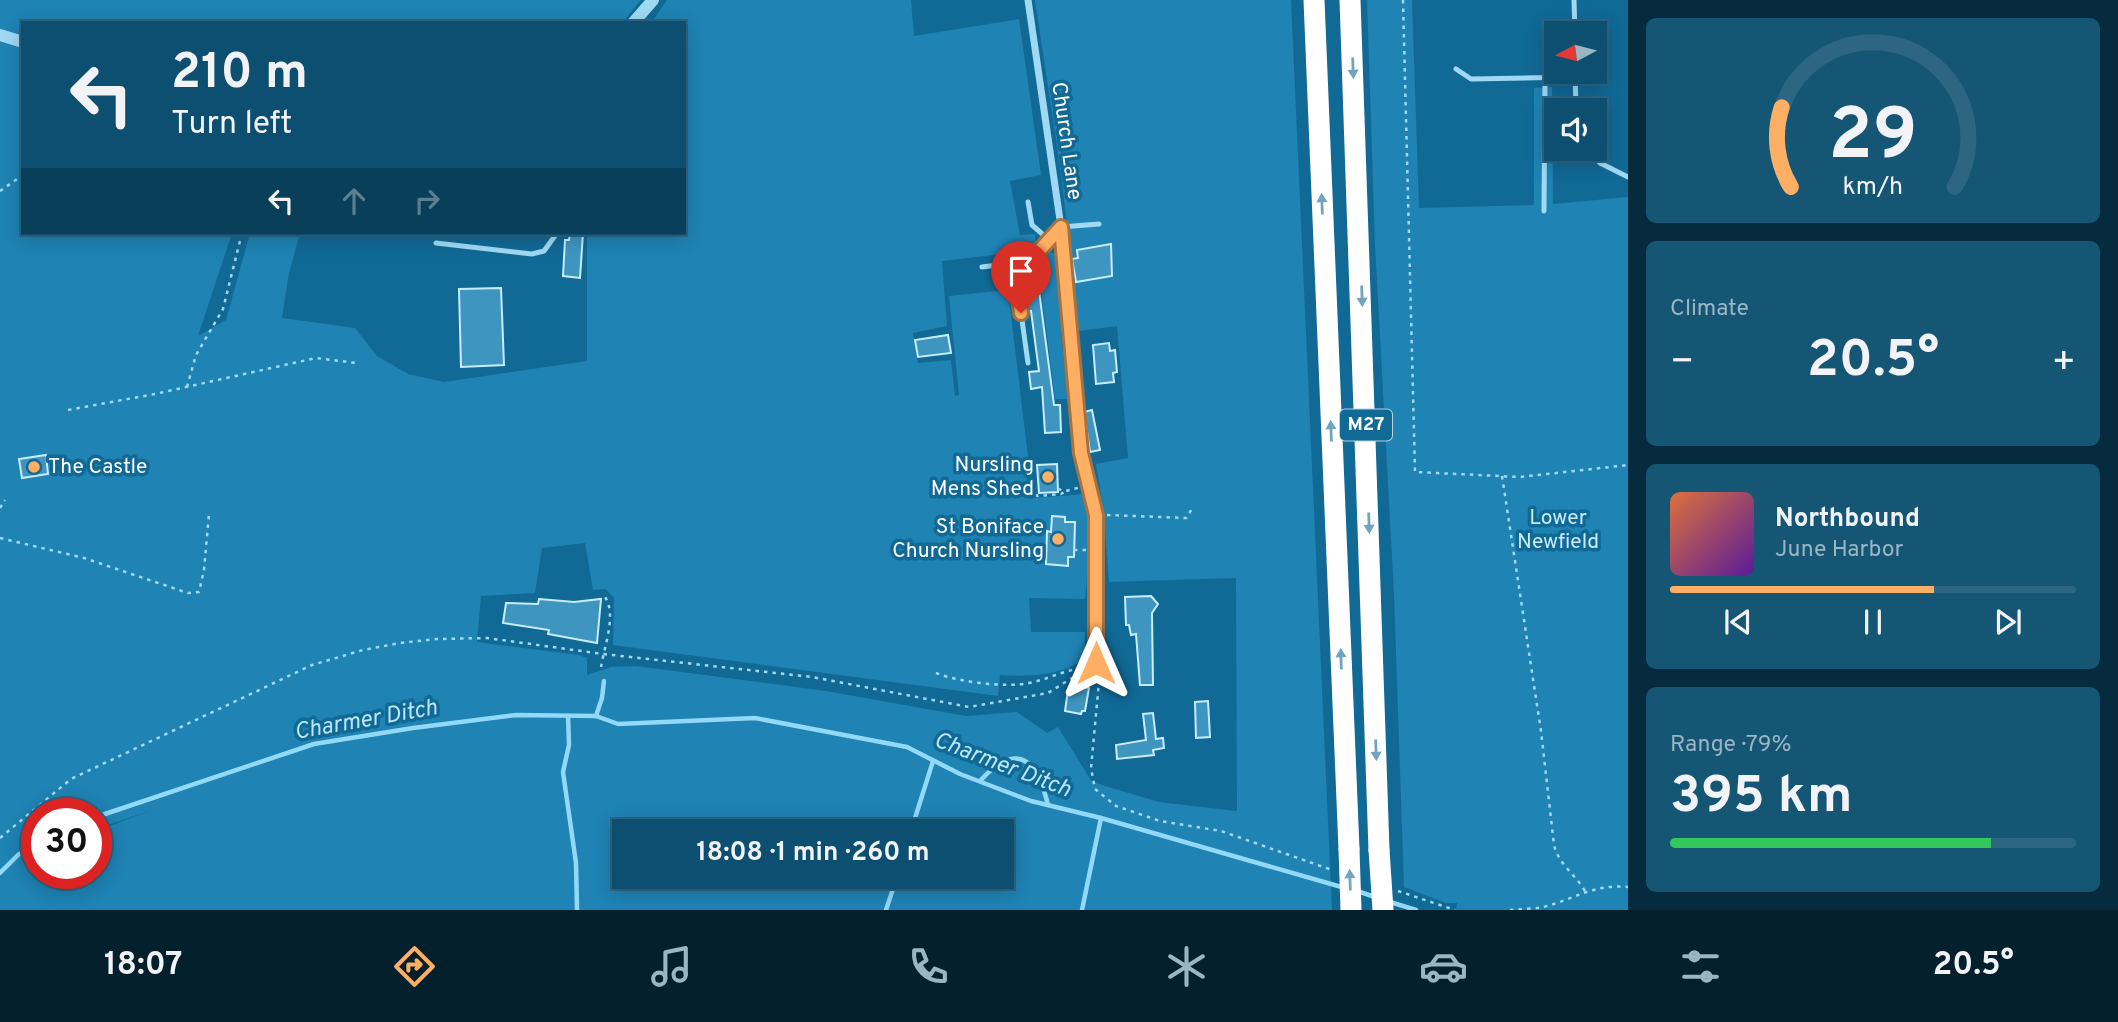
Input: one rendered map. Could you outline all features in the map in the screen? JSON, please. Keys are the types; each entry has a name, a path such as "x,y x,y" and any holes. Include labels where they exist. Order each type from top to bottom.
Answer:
{"highway":[{"name":"M27","path":"1314,0 1351,910"},
{"name":"M27","path":"1350,0 1382,910"}],"street":[{"path":"635,21 653,0"},
{"name":"Church Lane","path":"1028,0 1061,227 1081,453 1096,515 1096,663"},
{"path":"0,35 21,41"}],"lane":[{"path":"1574,0 1574,21"},
{"path":"1457,69 1471,79 1544,78"},
{"path":"1544,211 1545,84"},
{"path":"1598,161 1628,177"},
{"path":"1028,202 1032,225 1048,239"},
{"path":"982,267 1014,262 1037,253 1061,227 1099,224"},
{"path":"436,243 532,254 544,251 556,235"},
{"path":"1014,262 1028,363"}],"path":[{"path":"1403,0 1415,472 1520,477 1628,465"},
{"path":"0,191 21,176"},
{"path":"187,387 196,355 223,309 242,235"},
{"path":"68,410 316,358 356,363"},
{"path":"1503,476 1541,731 1554,845 1564,866 1575,874 1585,891"},
{"path":"1034,486 1037,496 1061,494 1091,486"},
{"path":"1058,489 1066,491"},
{"path":"0,508 5,500"},
{"path":"1096,515 1186,518 1194,506"},
{"path":"0,538 84,558 188,593 199,592 204,570 209,514"},
{"path":"601,667 609,620 609,602 605,597"},
{"path":"0,838 71,779 312,665 363,650 400,643 487,638 812,677 968,707 1048,693 1096,663 1098,682 1091,768 1095,789 1116,806 1149,817 1221,831 1316,865"},
{"path":"936,673 953,680 1028,683 1075,668 1088,668"},
{"path":"1510,910 1543,907 1585,891 1609,886 1628,887"},
{"path":"1405,893 1455,910"}],"green space":[{"path":"0,0 641,0 624,21 21,21 21,235 231,235 198,336 226,320 249,235 299,235 289,273 282,318 355,328 377,356 408,374 444,382 587,361 587,235 686,235 686,21 652,21 667,0 911,0 914,36 1019,19 1041,175 1010,181 1020,235 1035,234 1036,250 942,261 947,326 913,333 918,363 951,360 955,396 959,395 949,296 1008,290 1033,498 1086,494 1090,533 1085,599 1029,598 1031,632 1085,632 1085,659 1055,672 1022,676 1000,675 998,696 613,645 614,598 606,589 593,590 585,543 542,548 535,593 481,596 477,642 579,655 587,658 587,675 611,667 636,666 826,691 966,716 1017,712 1047,733 1058,727 1092,782 1159,802 1237,811 1236,578 1109,582 1103,507 1096,464 1128,458 1117,326 1079,331 1061,173 1035,0 1291,0 1332,910 0,910"},
{"name":"Lower Newfield","path":"1367,0 1412,0 1419,208 1534,205 1534,88 1552,87 1552,98 1544,98 1544,161 1553,161 1553,204 1628,197 1628,910 1456,910 1457,903 1446,903 1404,887 1394,594 1375,244"},
{"path":"1047,251 1055,254 1066,333 1061,334 1068,399 1055,399 1039,272 1031,273 1030,268 1035,259"}],"building":[{"path":"570,235 583,235 580,278 563,276 565,240 569,240"},
{"path":"1111,244 1112,276 1076,282 1072,259 1078,258 1077,250"},
{"path":"1037,275 1054,405 1060,405 1061,432 1045,433 1042,387 1031,389 1029,372 1039,371 1031,311 1026,312 1021,277"},
{"path":"501,288 504,365 461,367 459,289"},
{"path":"948,335 951,353 918,357 915,340"},
{"path":"1109,343 1110,351 1115,350 1117,372 1113,373 1114,382 1096,384 1093,345"},
{"path":"1092,410 1100,450 1090,452 1084,412"},
{"name":"The Castle","path":"46,455 48,474 22,478 19,459"},
{"name":"Nursling Mens Shed","path":"1057,464 1058,492 1039,493 1037,465"},
{"name":"St Boniface Church Nursling","path":"1052,516 1065,517 1065,522 1075,522 1074,557 1068,557 1068,566 1046,564 1047,531 1051,532"},
{"path":"1151,596 1158,604 1152,613 1153,685 1140,685 1136,634 1131,635 1129,625 1126,625 1125,597"},
{"path":"539,599 574,602 601,599 597,643 548,634 549,630 503,623 506,603 538,604"},
{"path":"1078,686 1089,688 1085,711 1081,714 1065,711 1068,690 1077,691"},
{"path":"1208,701 1210,737 1196,738 1195,702"},
{"path":"1153,713 1156,739 1163,738 1164,748 1153,750 1154,755 1117,759 1116,745 1146,740 1143,714"}],"waterway":[{"path":"596,716 604,681"},
{"name":"Charmer Ditch","path":"112,812 314,744 413,728 516,715 596,716 618,724 755,718 907,747 960,774 1031,801 1101,818 1345,888"},
{"name":"Charmer Ditch","path":"568,716 569,745 563,772 576,863 577,910"},
{"path":"980,781 1005,761 1015,758 1024,760 1038,776 1048,805"},
{"path":"915,819 933,761"},
{"path":"1082,910 1101,818"},
{"name":"Charmer Ditch","path":"0,873 21,853"},
{"path":"886,910 893,889"},
{"name":"Charmer Ditch","path":"1357,891 1375,897"},
{"name":"Charmer Ditch","path":"1390,902 1416,910"}],"place":[{"name":"The Castle","path":"34,467"},
{"name":"Nursling Mens Shed","path":"1048,477"},
{"name":"St Boniface Church Nursling","path":"1058,539"}],"route":[{"path":"1021,313 1014,262 1037,253 1061,227 1081,453 1096,515 1096,663"}]}
